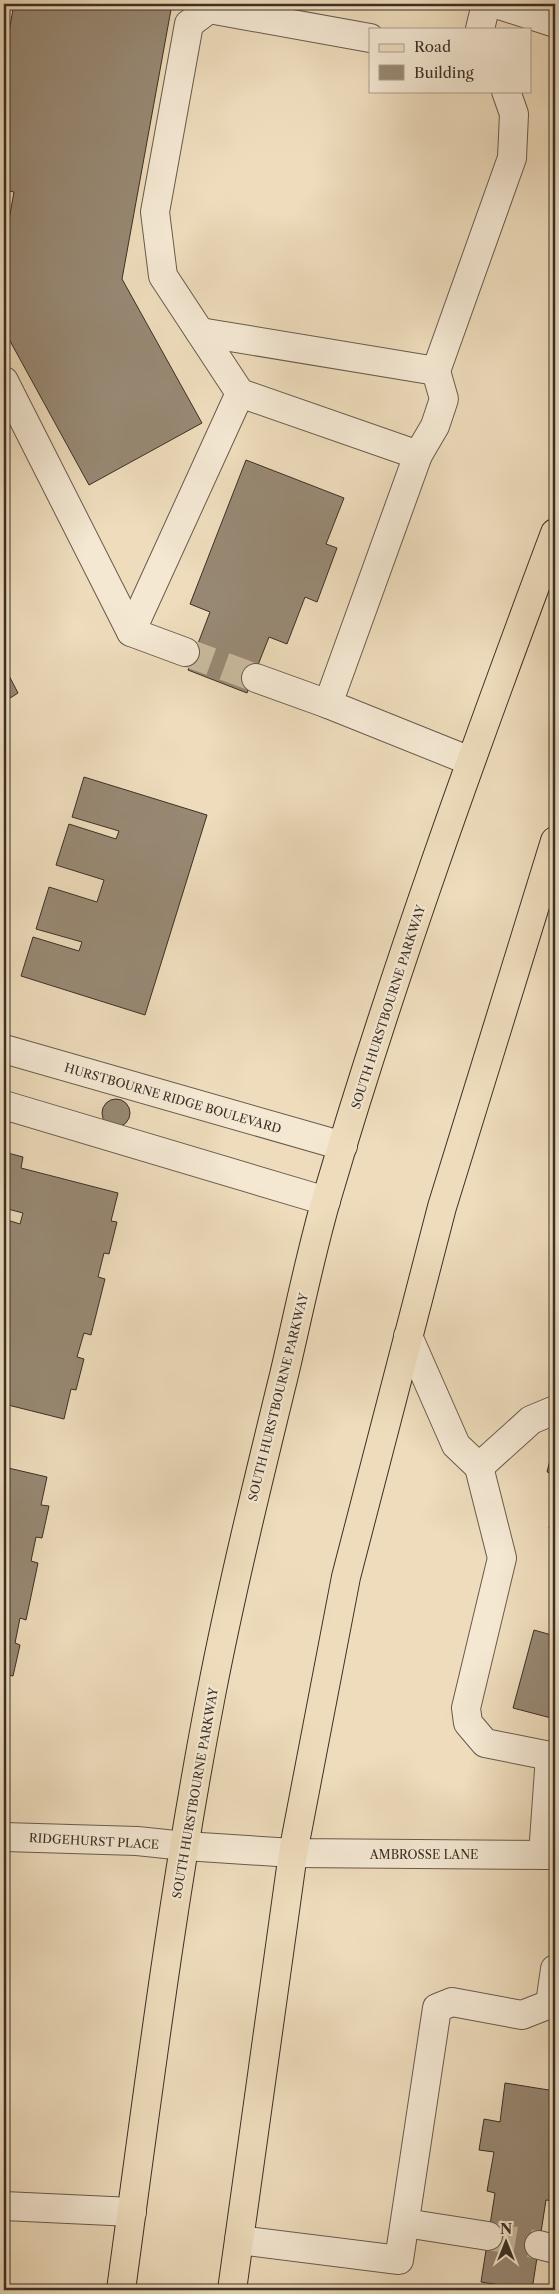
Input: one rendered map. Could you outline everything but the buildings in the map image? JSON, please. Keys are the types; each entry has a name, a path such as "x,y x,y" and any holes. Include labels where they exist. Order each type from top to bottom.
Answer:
{"main road":[{"name":"SOUTH HURSTBOURNE PARKWAY","path":"121,2290 185,1846 211,1697 248,1518 326,1201 376,1041 470,761 555,533"},
{"path":"232,2290 293,1853 346,1577 442,1207 555,841"}],"street":[{"path":"480,28 486,4"},
{"path":"496,4 555,23"},
{"path":"369,38 210,6 189,24 155,212 163,276 240,393 418,455"},
{"path":"328,704 418,455 435,426 444,400 436,371 512,158 514,114 506,92"},
{"path":"200,332 436,371"},
{"path":"4,381 131,632 185,652"},
{"path":"131,632 240,393"},
{"path":"256,678 328,704 470,761"},
{"name":"HURSTBOURNE RIDGE BOULEVARD","path":"4,1049 343,1146"},
{"path":"4,1105 326,1201"},
{"path":"408,1336 456,1445 479,1467 502,1558 466,1708 468,1723 485,1743 553,1756 549,1855"},
{"path":"479,1467 531,1420 555,1410"},
{"name":"RIDGEHURST PLACE","path":"4,1837 137,1841 293,1853"},
{"name":"AMBROSSE LANE","path":"293,1853 549,1855"},
{"path":"238,2240 399,2260 437,2008 452,2002 522,2015 550,2004 555,1969"},
{"path":"4,2206 132,2212"},
{"path":"405,2223 488,2236"}],"tunnel":[{"path":"185,652 256,678"},
{"path":"488,2236 539,2245"}]}
